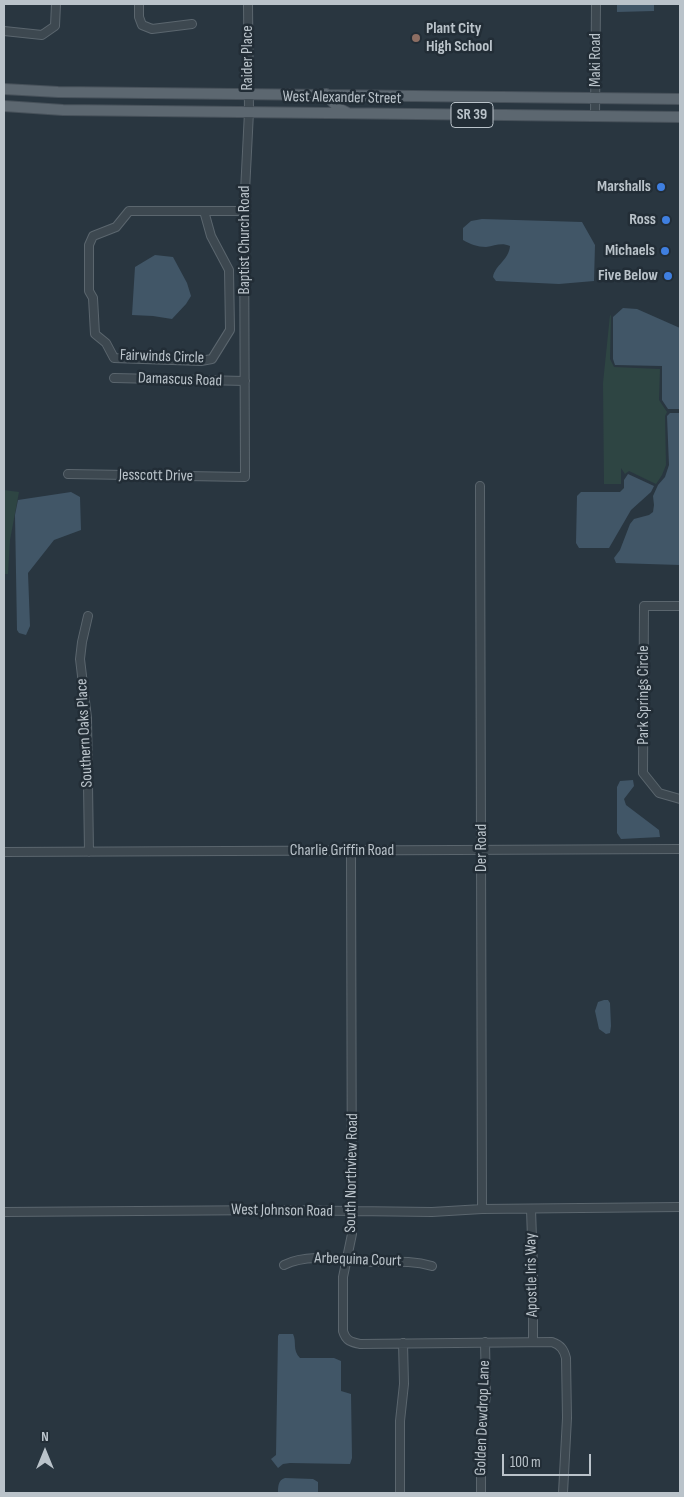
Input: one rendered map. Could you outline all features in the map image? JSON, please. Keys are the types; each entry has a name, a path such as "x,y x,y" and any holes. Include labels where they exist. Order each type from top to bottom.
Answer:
{"main road":[{"name":"West Alexander Street","path":"4,89 51,92 680,99"},
{"path":"326,94 338,108 349,114"},
{"path":"503,115 517,107 522,98"},
{"path":"615,116 619,110 640,99"},
{"name":"West Alexander Street","path":"4,106 56,110 680,117"}],"street":[{"path":"4,32 42,35 56,26 56,4"},
{"path":"139,4 139,17 142,25 152,29 192,24"},
{"name":"Raider Place","path":"248,4 248,112"},
{"name":"Maki Road","path":"595,116 596,4"},
{"name":"Baptist Church Road","path":"245,477 244,211 248,112"},
{"name":"Fairwinds Circle","path":"204,211 213,240 229,270 230,330 212,359 201,361 114,358 106,343 95,334 93,298 89,291 89,245 93,236 116,227 128,211 204,211 244,211"},
{"name":"Damascus Road","path":"114,378 245,382"},
{"name":"Jesscott Drive","path":"68,474 245,477"},
{"name":"Der Road","path":"480,486 482,1209"},
{"name":"Park Springs Circle","path":"680,606 644,606 643,773 659,793 680,799"},
{"name":"Southern Oaks Place","path":"88,616 80,660 87,718 89,852"},
{"name":"Charlie Griffin Road","path":"4,852 680,849"},
{"name":"South Northview Road","path":"352,851 352,1234 343,1277 342,1321 345,1338 350,1342 360,1344 485,1342 552,1342 559,1344 564,1350 566,1358 563,1493"},
{"name":"West Johnson Road","path":"4,1212 274,1210 432,1212 482,1209 680,1207"},
{"name":"Apostle Iris Way","path":"531,1209 533,1342"},
{"name":"Arbequina Court","path":"284,1265 294,1260 303,1259 347,1259 372,1262 416,1262 432,1266"},
{"name":"Golden Dewdrop Lane","path":"481,1493 481,1445 486,1393 485,1342"},
{"path":"400,1493 400,1421 404,1384 404,1343"}],"green space":[{"path":"610,315 610,359 614,367 660,369 659,400 667,412 665,416 666,465 656,484 629,471 625,474 621,468 621,484 604,484 603,383"},
{"path":"4,490 19,492 10,540 8,574 4,574"}],"water":[{"path":"617,4 654,4 654,11 617,12"},
{"path":"482,219 582,222 595,245 594,281 559,284 496,281 493,277 494,273 507,255 510,246 501,244 486,247 463,240 463,228 471,221"},
{"path":"155,255 173,257 187,283 191,296 172,319 132,315 135,267"},
{"path":"623,308 637,309 680,328 680,409 668,409 662,400 662,366 615,365 613,359 613,317"},
{"path":"670,413 680,413 680,565 616,563 614,558 620,550 630,524 634,519 653,512 653,496 658,485 665,477 669,465 667,416"},
{"path":"628,474 654,486 651,492 631,510 609,548 579,548 576,543 577,496 581,492 620,492 624,488 624,480"},
{"path":"71,492 80,497 81,530 54,540 28,573 30,626 26,635 19,633 17,630 15,515 18,500"},
{"path":"633,780 634,786 624,799 626,805 659,830 660,837 621,839 617,833 617,787 620,781"},
{"path":"608,1000 610,1003 611,1026 610,1033 606,1034 599,1029 595,1011 598,1002"},
{"path":"279,1334 293,1334 295,1349 300,1358 334,1358 341,1361 341,1391 351,1394 352,1458 350,1464 290,1463 283,1464 278,1468 271,1459 276,1455"},
{"path":"285,1478 313,1479 318,1482 318,1493 278,1493 278,1486"}],"place":[{"name":"Plant City High School","path":"416,38"},
{"name":"Marshalls","path":"661,187"},
{"name":"Ross","path":"666,220"},
{"name":"Michaels","path":"665,251"},
{"name":"Five Below","path":"668,276"}]}
